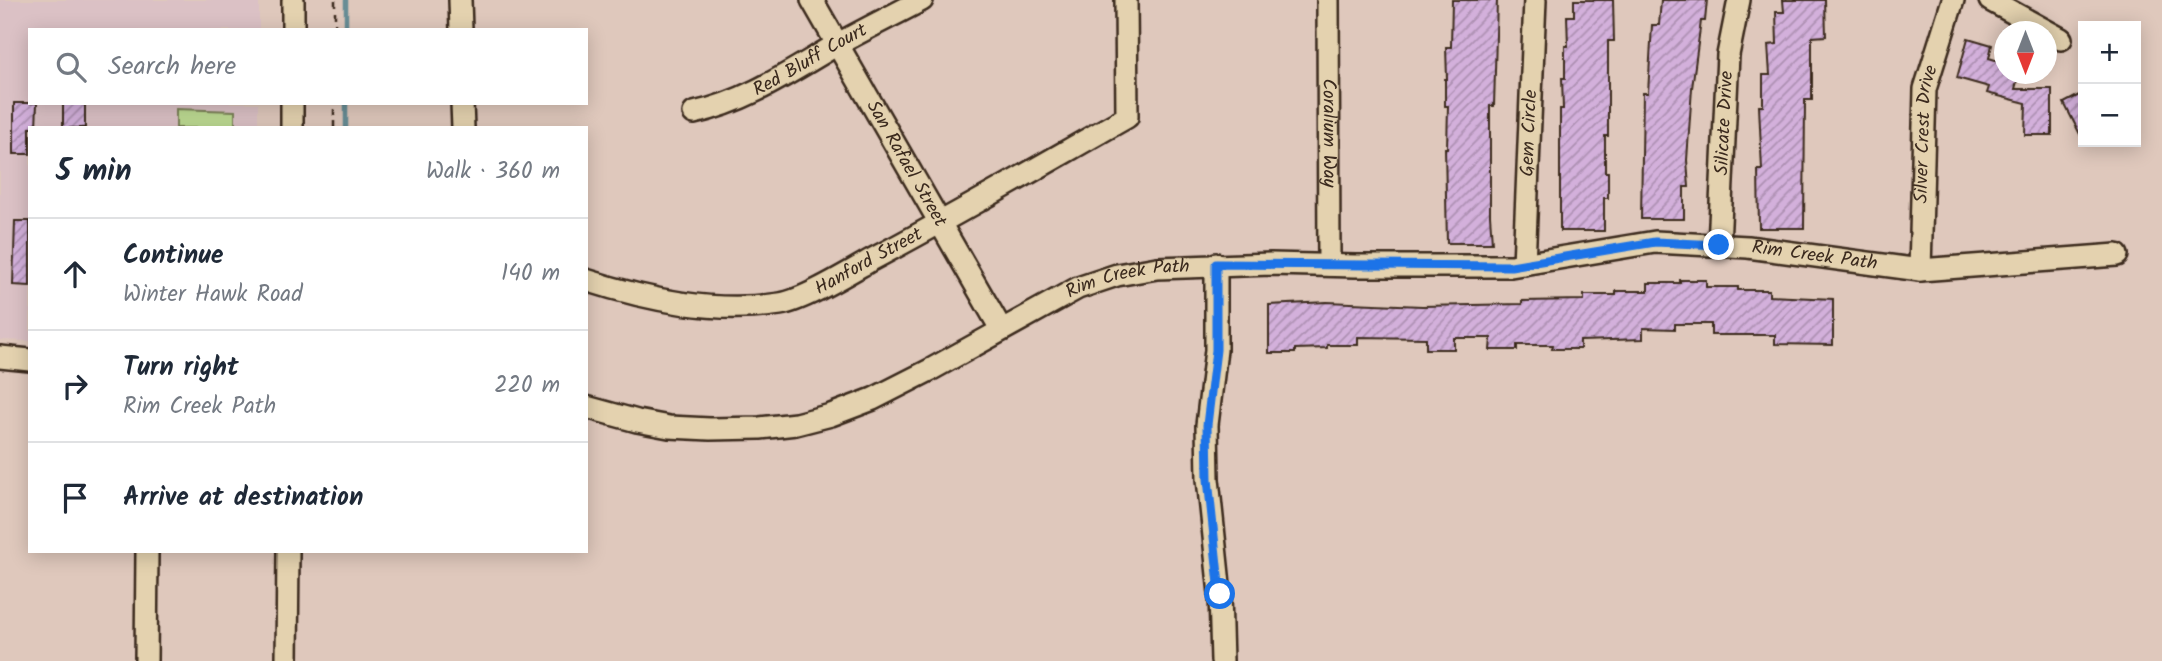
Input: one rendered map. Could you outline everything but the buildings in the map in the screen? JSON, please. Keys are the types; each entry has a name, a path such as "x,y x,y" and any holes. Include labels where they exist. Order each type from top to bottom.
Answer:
{"street":[{"path":"293,0 293,28"},
{"path":"460,0 461,28"},
{"name":"San Rafael Street","path":"812,0 1001,329"},
{"name":"Red Bluff Court","path":"694,113 747,97 922,0"},
{"name":"Hanford Street","path":"588,281 683,305 746,308 784,303 826,285 1127,117 1126,0"},
{"name":"Coralium Way","path":"1328,0 1329,265"},
{"name":"Gem Circle","path":"1524,264 1535,0"},
{"name":"Silicate Drive","path":"1719,245 1728,55 1739,0"},
{"name":"Silver Crest Drive","path":"1920,270 1925,89 1953,0"},
{"path":"1990,0 2061,39"},
{"path":"292,105 292,126"},
{"path":"462,105 463,126"},
{"name":"Rim Creek Path","path":"588,408 626,419 668,427 735,429 796,424 831,415 873,399 1078,288 1147,269 1216,264 1511,266 1655,242 1748,247 1920,270 2117,255"},
{"path":"1216,264 1216,350 1207,425 1208,479 1220,594 1222,661"},
{"path":"0,357 28,360"},
{"path":"146,661 147,553"},
{"path":"287,661 288,553"}],"path":[{"path":"335,0 335,28"},
{"path":"334,105 334,126"}],"shaded area":[{"path":"0,0 259,0 259,28 28,28 28,105 258,105 258,126 28,126 28,341 0,340"}],"green space":[{"path":"176,109 235,111 235,126 176,126"}],"waterway":[{"path":"346,0 346,28"},
{"path":"346,105 346,126"}],"route":[{"path":"1220,594 1208,479 1207,425 1216,350 1216,264 1511,266 1655,242 1719,245"}]}
